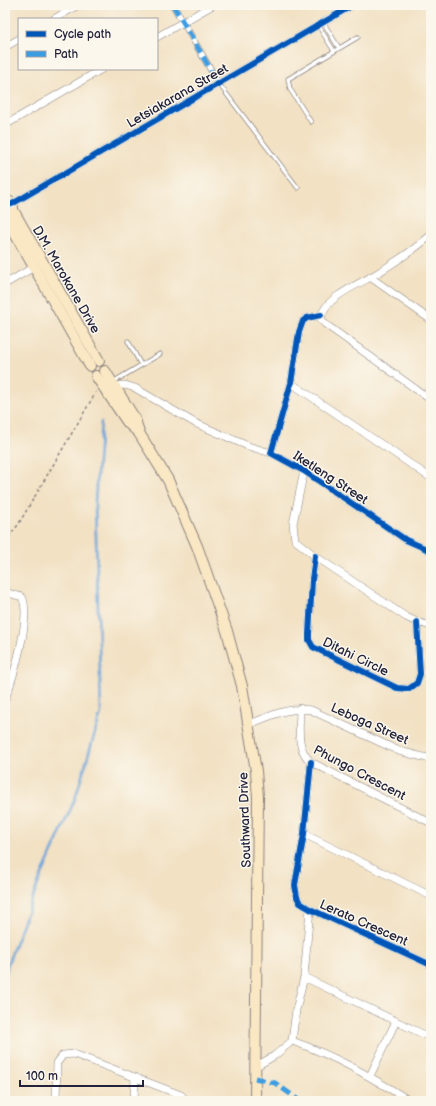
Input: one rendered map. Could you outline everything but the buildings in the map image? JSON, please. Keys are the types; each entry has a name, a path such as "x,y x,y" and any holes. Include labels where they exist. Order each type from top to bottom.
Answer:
{"main road":[{"name":"D.M. Marokane Drive","path":"7,206 34,267 95,364"},
{"name":"D.M. Marokane Drive","path":"7,206 95,364"},
{"name":"D.M. Marokane Drive","path":"95,364 91,372 113,384 135,419 139,433 168,480 197,546"},
{"name":"D.M. Marokane Drive","path":"100,377 128,423 139,433"},
{"name":"Southward Drive","path":"197,546 227,631 242,686 256,771 259,825 255,1101"}],"street":[{"path":"56,18 78,5"},
{"path":"173,5 219,84"},
{"path":"158,36 213,5"},
{"name":"Letsiakarana Street","path":"7,206 353,5"},
{"path":"428,5 431,10"},
{"path":"5,47 18,40"},
{"path":"5,125 100,70"},
{"path":"271,453 291,383 301,326 307,318 321,315 329,304 339,296 429,240"},
{"path":"5,284 34,267"},
{"path":"370,277 431,320"},
{"path":"321,315 321,319 325,324 431,400"},
{"path":"291,383 431,478"},
{"name":"Iketleng Street","path":"113,384 135,388 195,423 248,446 271,453 304,471 406,540 430,549"},
{"path":"304,471 293,524 293,535 298,544 417,622 431,626"},
{"name":"Ditahi Circle","path":"315,556 309,634 309,640 313,647 397,688 409,689 417,683 420,674 417,622"},
{"path":"5,592 22,597 25,608 17,664 5,699"},
{"path":"249,724 300,708"},
{"name":"Phungo Crescent","path":"300,708 301,751 311,762 431,823"},
{"name":"Leboga Street","path":"300,708 322,714 399,751 431,759"},
{"path":"256,1067 274,1056 292,1041 296,1010 304,977 310,910 300,903 295,891 298,857 304,834 311,762"},
{"path":"304,834 431,896"},
{"name":"Lerato Crescent","path":"310,910 431,965"},
{"path":"304,977 431,1038"},
{"path":"370,1076 396,1021"},
{"path":"292,1041 323,1052 370,1076 410,1101"},
{"path":"56,1101 57,1063 63,1055 74,1054 81,1055 181,1095 187,1101"},
{"path":"134,1101 135,1077"}],"lane":[{"path":"321,24 339,48"},
{"path":"321,24 334,51"},
{"path":"311,122 290,89 288,79 358,37"},
{"path":"219,84 298,188"},
{"path":"128,341 141,365"},
{"path":"113,384 160,354"}],"path":[{"path":"5,542 18,525 100,377"}],"waterway":[{"path":"5,977 8,963 38,884 75,799 101,713 95,502 101,422"}],"marked path":[{"path":"173,5 219,84"},
{"path":"255,1078 275,1083 300,1101"}],"cycle path":[{"path":"12,204 353,5"},
{"path":"321,315 307,318 303,321 299,332 291,383 271,453 304,471 406,540 431,551"},
{"path":"315,556 309,634 309,640 313,647 397,688 409,689 417,683 420,674 417,622"},
{"path":"311,762 304,834 295,885 297,897 300,903 431,965"}]}
